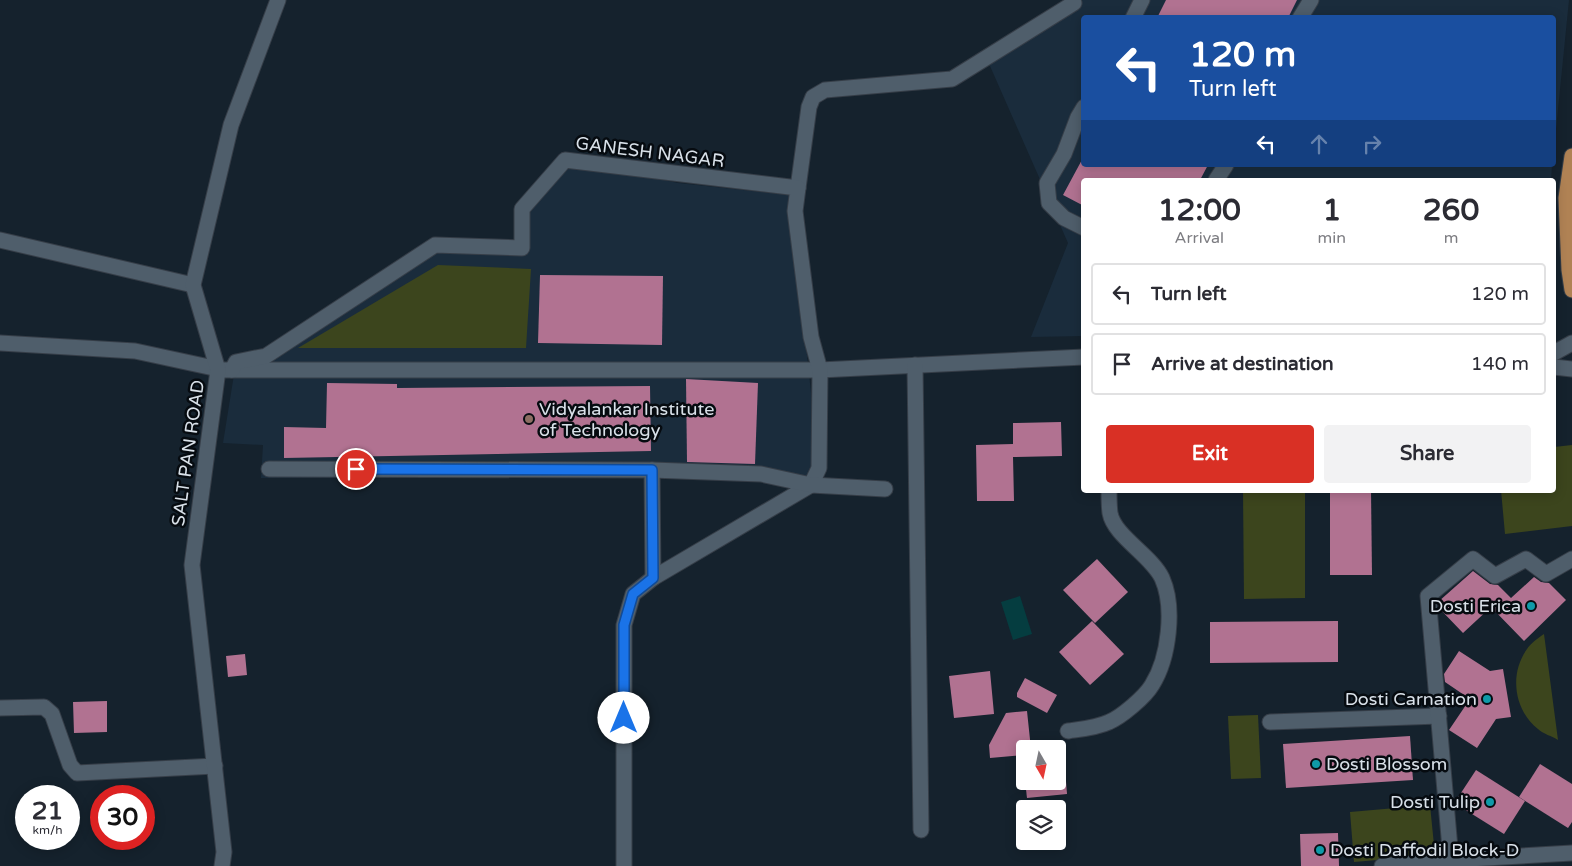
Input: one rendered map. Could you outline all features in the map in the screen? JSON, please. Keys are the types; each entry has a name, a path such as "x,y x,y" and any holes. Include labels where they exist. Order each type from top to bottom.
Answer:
{"main road":[{"path":"1572,156 1566,198 1569,270 1572,290"}],"street":[{"name":"SALT PAN ROAD","path":"222,866 224,852 192,565 225,370 193,285 231,125 278,0"},
{"path":"1134,15 1142,0"},
{"path":"1302,15 1311,0"},
{"path":"624,866 624,625 633,594 653,578 811,486 819,468 820,370 811,337 795,212 809,107 813,97 825,90 952,79 1074,3"},
{"path":"1081,112 1064,154 1047,183 1049,202 1064,218 1081,226"},
{"name":"GANESH NAGAR","path":"225,370 236,362 266,356 435,245 522,248 522,209 565,160 798,188"},
{"path":"1217,178 1225,167"},
{"path":"0,240 193,285"},
{"path":"0,343 135,351 225,370 820,370 1081,357"},
{"path":"1556,352 1572,343"},
{"path":"915,365 921,830"},
{"path":"1556,367 1572,369"},
{"path":"269,469 652,470 761,474 811,486 885,489"},
{"path":"652,470 653,578"},
{"path":"1068,731 1108,723 1119,716 1151,687 1162,660 1169,627 1168,594 1162,577 1149,559 1118,528 1110,514 1109,493"},
{"path":"1450,860 1428,596 1473,559 1495,576 1526,559 1546,574 1572,560"},
{"path":"0,708 44,707 49,710 70,765 77,773 215,766"},
{"path":"1270,722 1439,716"},
{"path":"1382,866 1572,853"}],"shaded area":[{"path":"1074,0 1569,0 1556,129 1556,15 1081,15 1081,167 1552,167 1551,178 1081,178 1081,336 1031,337 1068,243 990,66 991,55"},
{"path":"565,160 678,183 790,195 819,468 816,477 261,478 263,445 223,443 236,362 266,356 435,245 522,248 522,209"},
{"path":"438,265 531,269 526,348 298,348"},
{"path":"1572,445 1572,526 1505,534 1501,493 1556,493 1556,447"},
{"path":"1243,493 1305,493 1305,598 1244,599"},
{"path":"1020,596 1032,634 1013,640 1001,602"},
{"path":"1544,634 1558,740 1540,731 1530,721 1519,702 1517,691 1516,680 1521,659 1530,645"},
{"path":"1258,715 1261,778 1231,779 1228,716"},
{"path":"1430,805 1435,855 1354,862 1350,812"}],"building":[{"path":"1166,0 1297,0 1290,15 1158,15"},
{"path":"1081,162 1081,167 1207,167 1201,178 1081,178 1081,204 1063,195"},
{"path":"540,275 663,276 662,345 538,343"},
{"path":"686,379 758,383 755,464 687,462"},
{"name":"Vidyalankar Institute of Technology","path":"327,383 397,384 397,388 650,386 651,451 284,458 284,427 326,428"},
{"path":"1061,422 1062,456 1013,457 1014,501 977,501 976,445 1013,444 1013,423"},
{"path":"1330,493 1371,493 1372,575 1330,575"},
{"path":"1097,559 1128,592 1095,623 1063,590"},
{"path":"1473,571 1490,584 1498,585 1511,598 1534,577 1541,582 1549,583 1566,600 1524,641 1491,607 1463,633 1438,607 1438,602"},
{"path":"1092,621 1124,654 1090,685 1059,652"},
{"path":"1338,621 1338,662 1210,663 1210,622"},
{"name":"Dosti Carnation","path":"1459,651 1490,671 1503,669 1511,717 1496,719 1477,748 1449,730 1470,699 1445,682 1444,674"},
{"path":"245,654 247,675 228,677 226,656"},
{"path":"990,671 994,714 954,718 949,676"},
{"path":"1025,678 1057,695 1047,713 1017,697 1017,693"},
{"path":"107,701 107,732 74,733 73,702"},
{"path":"1027,711 1030,740 1016,740 1016,756 990,758 989,745 1006,713"},
{"path":"1410,736 1413,780 1286,788 1283,744"},
{"path":"1540,764 1572,784 1572,822 1568,828 1519,797"},
{"name":"Dosti Tulip","path":"1476,770 1525,801 1504,834 1455,802"},
{"path":"1066,781 1067,794 1027,798 1026,790 1066,790"},
{"name":"Dosti Daffodil Block-D","path":"1338,833 1339,866 1301,866 1300,834"}],"place":[{"name":"Vidyalankar Institute of Technology","path":"529,419"},
{"name":"Dosti Erica","path":"1531,606"},
{"name":"Dosti Carnation","path":"1487,699"},
{"name":"Dosti Blossom","path":"1316,764"},
{"name":"Dosti Tulip","path":"1490,802"},
{"name":"Dosti Daffodil Block-D","path":"1320,850"}],"route":[{"path":"356,469 652,470 653,578 633,594 624,625 624,718"}]}
